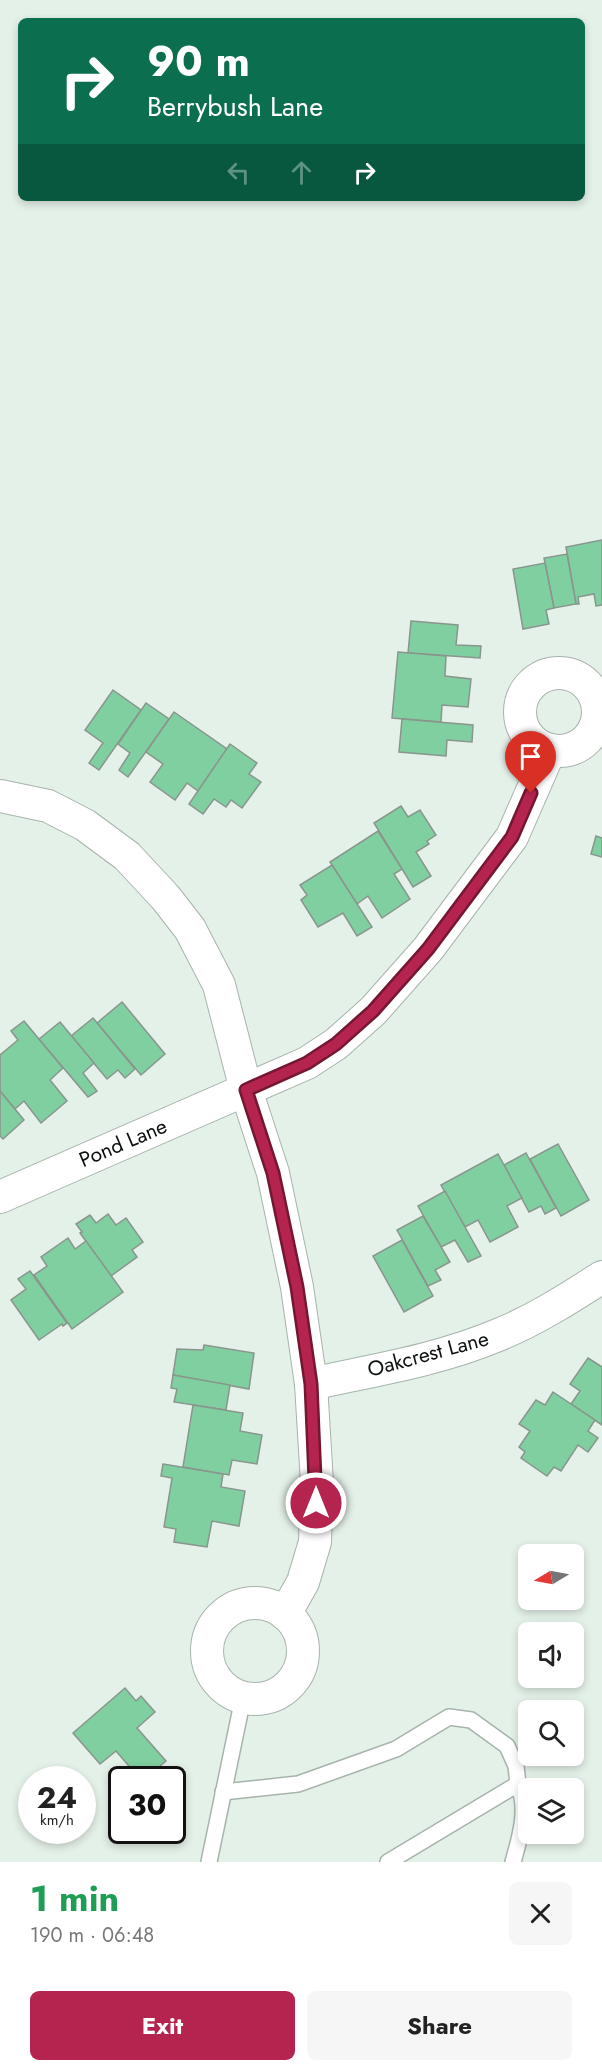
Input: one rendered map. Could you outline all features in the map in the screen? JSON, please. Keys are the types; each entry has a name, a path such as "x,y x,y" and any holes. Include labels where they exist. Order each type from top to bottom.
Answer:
{"street":[{"name":"Pond Lane","path":"0,1197 307,1063 336,1044 373,1011 428,949 512,837 550,750"},
{"path":"0,796 48,806 85,825 127,856 166,898 190,929 219,985 246,1090 273,1173 297,1287 311,1384 317,1483 315,1542 303,1582 285,1614"},
{"name":"Oakcrest Lane","path":"311,1384 444,1354 498,1335 552,1310 602,1277"},
{"path":"256,1603 272,1606 285,1614 296,1626 302,1641 303,1658 288,1686 275,1695 259,1699 243,1698 228,1692 217,1681 209,1667 207,1652 209,1636 216,1622 227,1612 241,1605 256,1603"}],"lane":[{"path":"208,1862 243,1698"},
{"path":"223,1792 298,1784 396,1749 449,1717 471,1720 507,1746 516,1766 518,1785 388,1862"},
{"path":"513,1862 518,1840"}],"building":[{"path":"602,540 602,605 596,606 594,594 578,597 579,604 576,604 566,547"},
{"path":"567,554 576,604 554,608 544,558"},
{"path":"545,563 554,608 546,610 549,624 523,629 513,569"},
{"path":"411,621 458,625 456,645 481,646 480,658 408,653"},
{"path":"398,652 446,656 445,676 471,679 468,707 442,705 441,722 392,718"},
{"path":"113,690 141,710 99,770 89,763 103,743 85,730"},
{"path":"146,703 169,719 128,777 119,770 130,753 118,744"},
{"path":"174,712 227,749 198,791 187,783 175,800 150,782 163,764 146,752"},
{"path":"402,719 473,725 472,742 447,740 446,756 399,752"},
{"path":"230,744 257,763 249,774 261,782 242,808 231,800 226,807 214,799 203,814 189,804"},
{"path":"401,806 408,817 420,810 436,835 427,841 429,844 416,852 431,876 413,887 374,823"},
{"path":"378,831 402,869 394,874 410,899 382,918 368,896 357,904 330,862"},
{"path":"596,836 602,838 602,857 591,854"},
{"path":"332,865 372,927 357,936 343,913 318,927 301,900 307,895 300,885"},
{"path":"122,1002 165,1054 141,1075 97,1023"},
{"path":"93,1018 135,1069 125,1078 118,1070 107,1079 71,1036"},
{"path":"24,1021 63,1068 50,1080 67,1101 41,1123 24,1101 15,1109 0,1091 0,1055 18,1040 11,1031"},
{"path":"60,1022 94,1063 83,1073 97,1091 88,1097 39,1039"},
{"path":"0,1091 24,1120 3,1139 0,1136"},
{"path":"558,1144 589,1200 561,1216 530,1159"},
{"path":"526,1153 556,1208 545,1214 541,1206 529,1212 504,1165"},
{"path":"498,1154 522,1198 507,1206 518,1227 490,1242 478,1220 465,1227 441,1185"},
{"path":"445,1191 481,1256 468,1262 455,1240 441,1247 418,1206"},
{"path":"108,1214 116,1225 126,1218 143,1242 132,1250 137,1257 111,1276 76,1224 90,1215 96,1223"},
{"path":"423,1216 450,1262 435,1270 441,1280 428,1286 397,1230"},
{"path":"68,1238 75,1249 86,1241 123,1292 72,1329 34,1275 47,1266 41,1257"},
{"path":"402,1240 433,1296 404,1312 373,1256"},
{"path":"30,1271 67,1323 39,1340 11,1300 26,1289 18,1279"},
{"path":"204,1345 254,1353 249,1389 173,1375 177,1349 203,1350"},
{"path":"588,1358 602,1367 602,1425 571,1404 580,1391 570,1384"},
{"path":"173,1375 230,1385 226,1410 174,1402 177,1389 171,1388"},
{"path":"553,1392 595,1420 588,1431 598,1438 588,1452 578,1445 561,1471 554,1467 547,1476 521,1458 525,1452 519,1447 530,1431 519,1424 536,1400 545,1405"},
{"path":"193,1405 243,1413 240,1431 262,1435 257,1464 232,1460 229,1475 183,1467"},
{"path":"163,1464 223,1474 221,1487 245,1491 239,1526 212,1521 207,1547 174,1542 176,1529 164,1527 172,1478 161,1476"},
{"path":"125,1688 136,1701 141,1696 155,1712 137,1728 166,1761 160,1766 129,1766 116,1751 100,1764 73,1733"}],"route":[{"path":"316,1503 317,1483 311,1384 297,1287 273,1173 246,1090 307,1063 336,1044 373,1011 428,949 512,837 531,793"}]}
